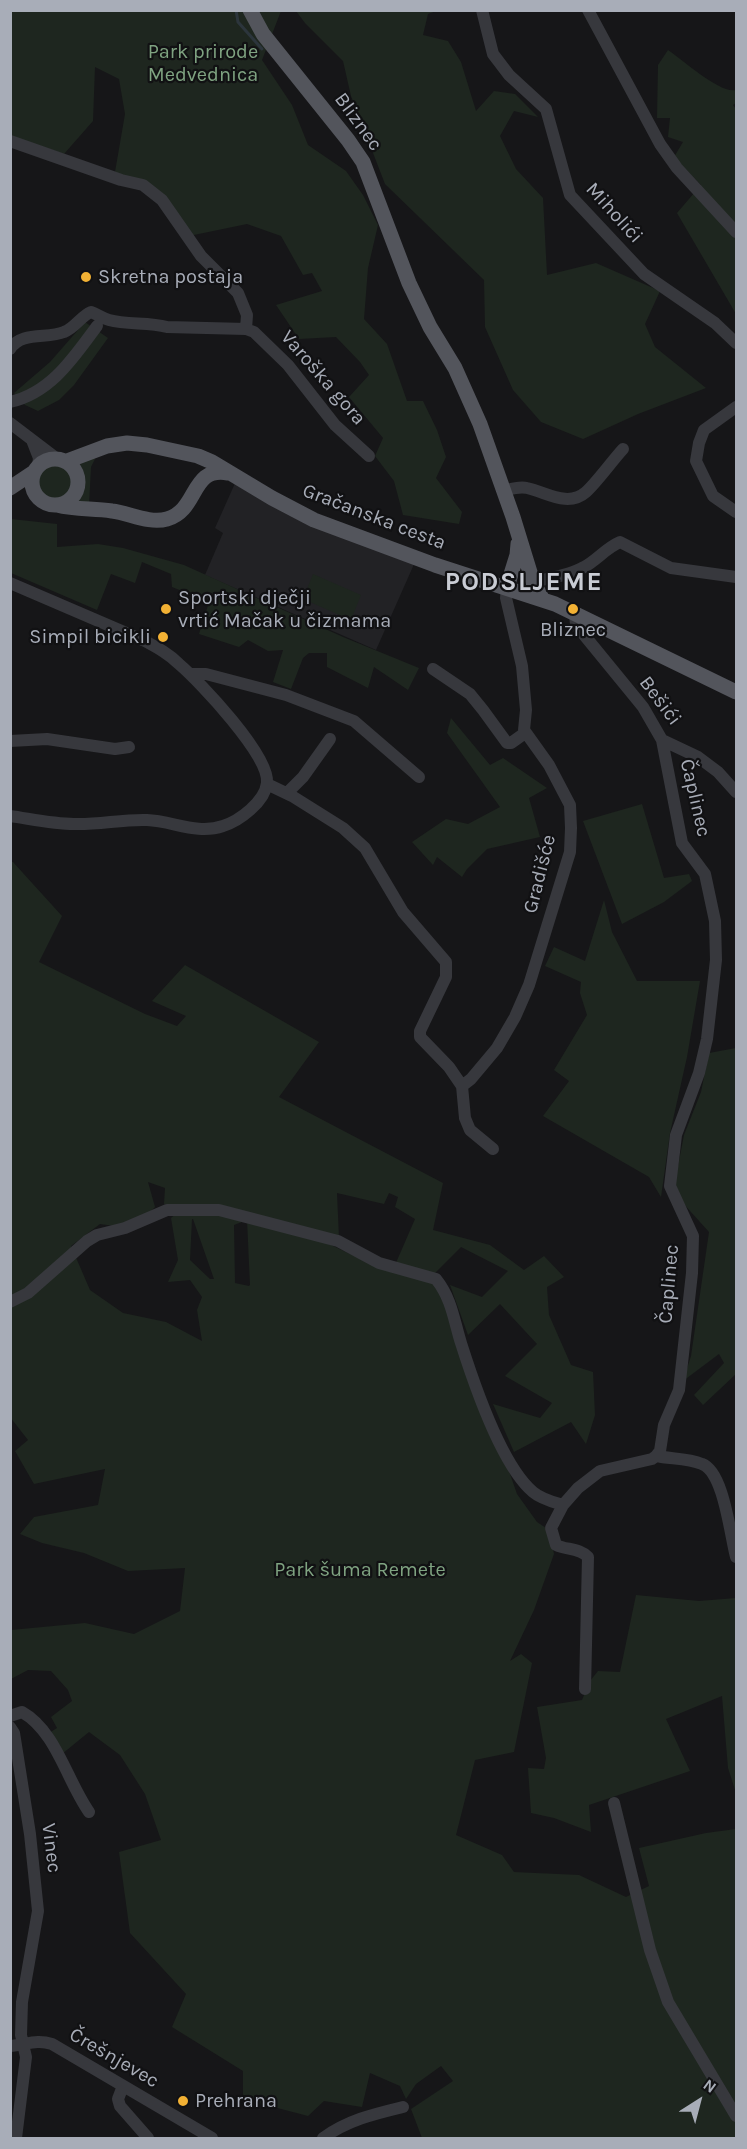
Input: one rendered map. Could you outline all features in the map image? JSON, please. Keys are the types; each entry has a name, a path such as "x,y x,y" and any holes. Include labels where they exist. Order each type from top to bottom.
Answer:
{"main road":[{"name":"Bliznec","path":"250,10 263,34 363,162 409,283 430,327 455,368 480,424 532,582 543,600"},
{"name":"Gračanska cesta","path":"62,460 107,446 127,443 198,456 314,520 416,558 543,600 736,692"},
{"path":"198,456 204,464 201,480"},
{"path":"10,489 43,461 62,460 77,473 78,487 70,501 57,505"},
{"path":"36,469 32,481 37,496"},
{"path":"10,489 37,496 45,503 84,510 109,510 151,519 168,519 188,504 206,475 215,471 231,473"},
{"name":"Bliznec","path":"507,587 517,555 518,536"}],"street":[{"name":"Miholići","path":"482,10 493,54 509,75 546,110 570,195 644,274 716,323 736,343"},
{"path":"588,10 660,144 677,168 736,232"},
{"path":"10,141 121,180 136,182 157,195 201,256 238,293 247,315 246,329 183,328 117,322 106,320 91,312 64,332 23,338 15,342 10,349"},
{"path":"10,402 32,395 45,387 70,361 97,326"},
{"name":"Varoška gora","path":"246,329 261,337 274,350 335,425 369,456"},
{"path":"736,407 704,430 696,461 713,496 736,512"},
{"path":"10,423 62,460"},
{"path":"29,437 39,458 36,469"},
{"path":"503,491 525,488 563,499 576,498 586,492 624,449"},
{"path":"532,582 575,572 585,567 611,545 620,542 671,568 736,577"},
{"path":"10,583 145,641 166,653 190,674 245,735 264,767 267,784 263,794 246,813 224,826 212,829 188,828 148,820 73,824 10,816"},
{"path":"432,669 470,694 507,742 511,743 525,733 526,710 522,666 506,597 507,587"},
{"name":"Bešići","path":"575,614 576,625 643,707 662,740 698,757 718,771 736,792"},
{"path":"190,674 206,674 286,695 354,721 419,777"},
{"name":"Gradišće","path":"462,1086 471,1079 497,1048 515,1017 532,974 570,852 570,805 549,765 525,733"},
{"path":"10,741 47,739 115,749 129,747"},
{"path":"287,794 303,777 330,739"},
{"name":"Čaplinec","path":"656,1456 660,1451 664,1425 679,1390 692,1273 693,1236 670,1186 676,1135 699,1073 707,1039 717,960 715,921 705,874 682,843 662,740"},
{"path":"267,784 343,828 365,848 403,912 446,962 446,977 420,1031 420,1037 449,1067 462,1086 465,1118 470,1130 493,1149"},
{"path":"10,1302 28,1293 67,1257 98,1235 125,1228 173,1209 219,1210 338,1241 379,1263 436,1279 453,1310 461,1342 482,1403 509,1462 534,1494 563,1505"},
{"path":"585,1689 588,1557 583,1552 556,1545 551,1528 563,1505 578,1488 600,1471 652,1460 656,1456 698,1462 710,1468 719,1486 736,1557"},
{"path":"10,1716 22,1712 30,1716 43,1730 79,1798 89,1812"},
{"name":"Vinec","path":"10,1727 14,1733 30,1834 38,1911 22,2002 21,2034 25,2045 25,2072 16,2139"},
{"path":"614,1803 650,1950 668,2002 736,2116"},
{"name":"Črešnjevec","path":"25,2045 33,2041 52,2044 212,2139"},
{"path":"10,2046 25,2045"},
{"path":"123,2085 118,2099 120,2106 148,2139"},
{"path":"323,2139 337,2129 361,2118 403,2108"}],"shaded area":[{"path":"236,481 415,562 376,650 205,575 223,533 215,528"}],"green space":[{"name":"Park prirode Medvednica","path":"11,11 281,11 262,60 292,105 308,145 346,171 363,195 378,225 368,268 364,319 387,344 407,401 423,401 437,430 446,457 436,478 462,512 459,524 403,515 394,481 375,456 383,438 349,397 369,375 336,337 299,339 276,305 322,291 312,273 303,275 281,236 247,224 189,236 166,200 115,172 125,114 119,79 95,67 93,121 64,154 11,136"},
{"path":"296,11 436,11 428,14 423,35 448,41 461,62 476,111 494,91 515,94 538,117 514,111 500,136 516,169 543,198 547,275 596,263 660,291 645,324 655,347 706,388 638,414 583,439 541,422 513,390 485,327 484,280 385,184 351,96 343,61"},
{"path":"668,50 711,82 729,90 736,90 736,103 733,105 736,109 736,314 677,213 701,185 674,157 683,142 668,137 670,118 657,118 658,65"},
{"path":"85,322 108,338 74,385 59,400 38,411 25,405 14,393 50,362"},
{"path":"93,456 95,459 91,467 89,506 73,504 79,495 83,481 78,465"},
{"path":"55,465 67,470 72,482 67,494 55,499 43,494 38,482 43,470"},
{"path":"11,519 57,524 57,547 98,544 123,548 184,565 343,637 419,668 408,690 374,667 368,688 327,667 327,653 309,653 303,658 291,689 273,682 283,650 268,651 248,640 239,647 199,634 210,599 197,597 172,587 171,574 142,562 135,583 111,574 97,610 11,573"},
{"path":"313,574 361,595 351,620 303,599"},
{"path":"451,718 490,765 503,758 547,788 529,798 540,837 487,849 462,877 437,857 433,865 412,842 446,819 468,824 500,807 447,733"},
{"path":"642,804 664,878 689,874 692,881 664,902 622,924 583,821"},
{"name":"Park šuma Remete","path":"11,862 13,862 62,916 39,962 145,1014 177,1026 186,1016 152,1001 185,965 319,1042 279,1097 443,1183 433,1230 490,1245 524,1270 544,1256 564,1277 547,1287 549,1315 571,1365 593,1372 595,1415 586,1444 571,1422 514,1452 493,1404 540,1418 552,1403 505,1376 537,1344 500,1304 468,1335 450,1285 482,1297 508,1271 461,1247 434,1274 395,1265 415,1219 395,1207 398,1197 389,1193 384,1204 337,1193 339,1238 329,1244 352,1255 433,1280 447,1294 517,1494 537,1522 549,1530 554,1554 534,1610 510,1661 521,1654 532,1663 514,1752 475,1760 456,1835 502,1855 514,1872 579,1875 626,1897 649,1886 639,1848 706,1833 736,1829 736,2138 422,2138 411,2109 453,2081 441,2066 416,2084 406,2099 400,2086 370,2073 362,2107 324,2101 308,2116 243,2099 243,2071 172,2027 186,1994 130,1933 119,1852 161,1840 145,1794 120,1755 89,1732 62,1754 49,1733 57,1728 51,1717 72,1701 68,1690 51,1671 28,1670 11,1679 11,1630 85,1623 134,1634 180,1611 185,1568 128,1571 84,1553 42,1543 20,1534 34,1517 98,1505 105,1469 34,1484 15,1451 28,1440 10,1417","holes":["148,1182 165,1188 164,1204 180,1210 171,1218 178,1260 168,1282 190,1280 202,1297 197,1310 202,1341 166,1322 123,1313 90,1290 71,1246 100,1224 121,1227 149,1213 155,1207","193,1219 214,1279 210,1279 190,1260","247,1220 249,1286 235,1283 234,1225"]},
{"path":"604,900 612,932 637,981 700,981 687,1057 670,1133 661,1197 649,1177 543,1116 569,1081 554,1070 587,1015 580,993 581,982 545,966 554,947 585,961"},
{"path":"736,1048 736,1374 703,1405 694,1395 724,1363 719,1354 683,1381 691,1356 709,1232 673,1192 684,1135 701,1092 709,1053"},
{"path":"636,1595 699,1601 736,1598 736,1793 728,1768 722,1696 666,1719 690,1771 589,1805 591,1832 554,1818 531,1813 528,1768 544,1769 546,1758 537,1707 582,1700 590,1681 598,1671 620,1672"}],"waterway":[{"name":"Bliznec","path":"236,10 238,22 262,49"}],"place":[{"name":"Skretna postaja","path":"86,277"},
{"name":"Sportski dječji vrtić Mačak u čizmama","path":"166,609"},
{"name":"Bliznec","path":"573,609"},
{"name":"Simpil bicikli","path":"163,637"},
{"name":"Prehrana","path":"183,2101"}],"district":[{"name":"PODSLJEME","path":"524,583"}]}
